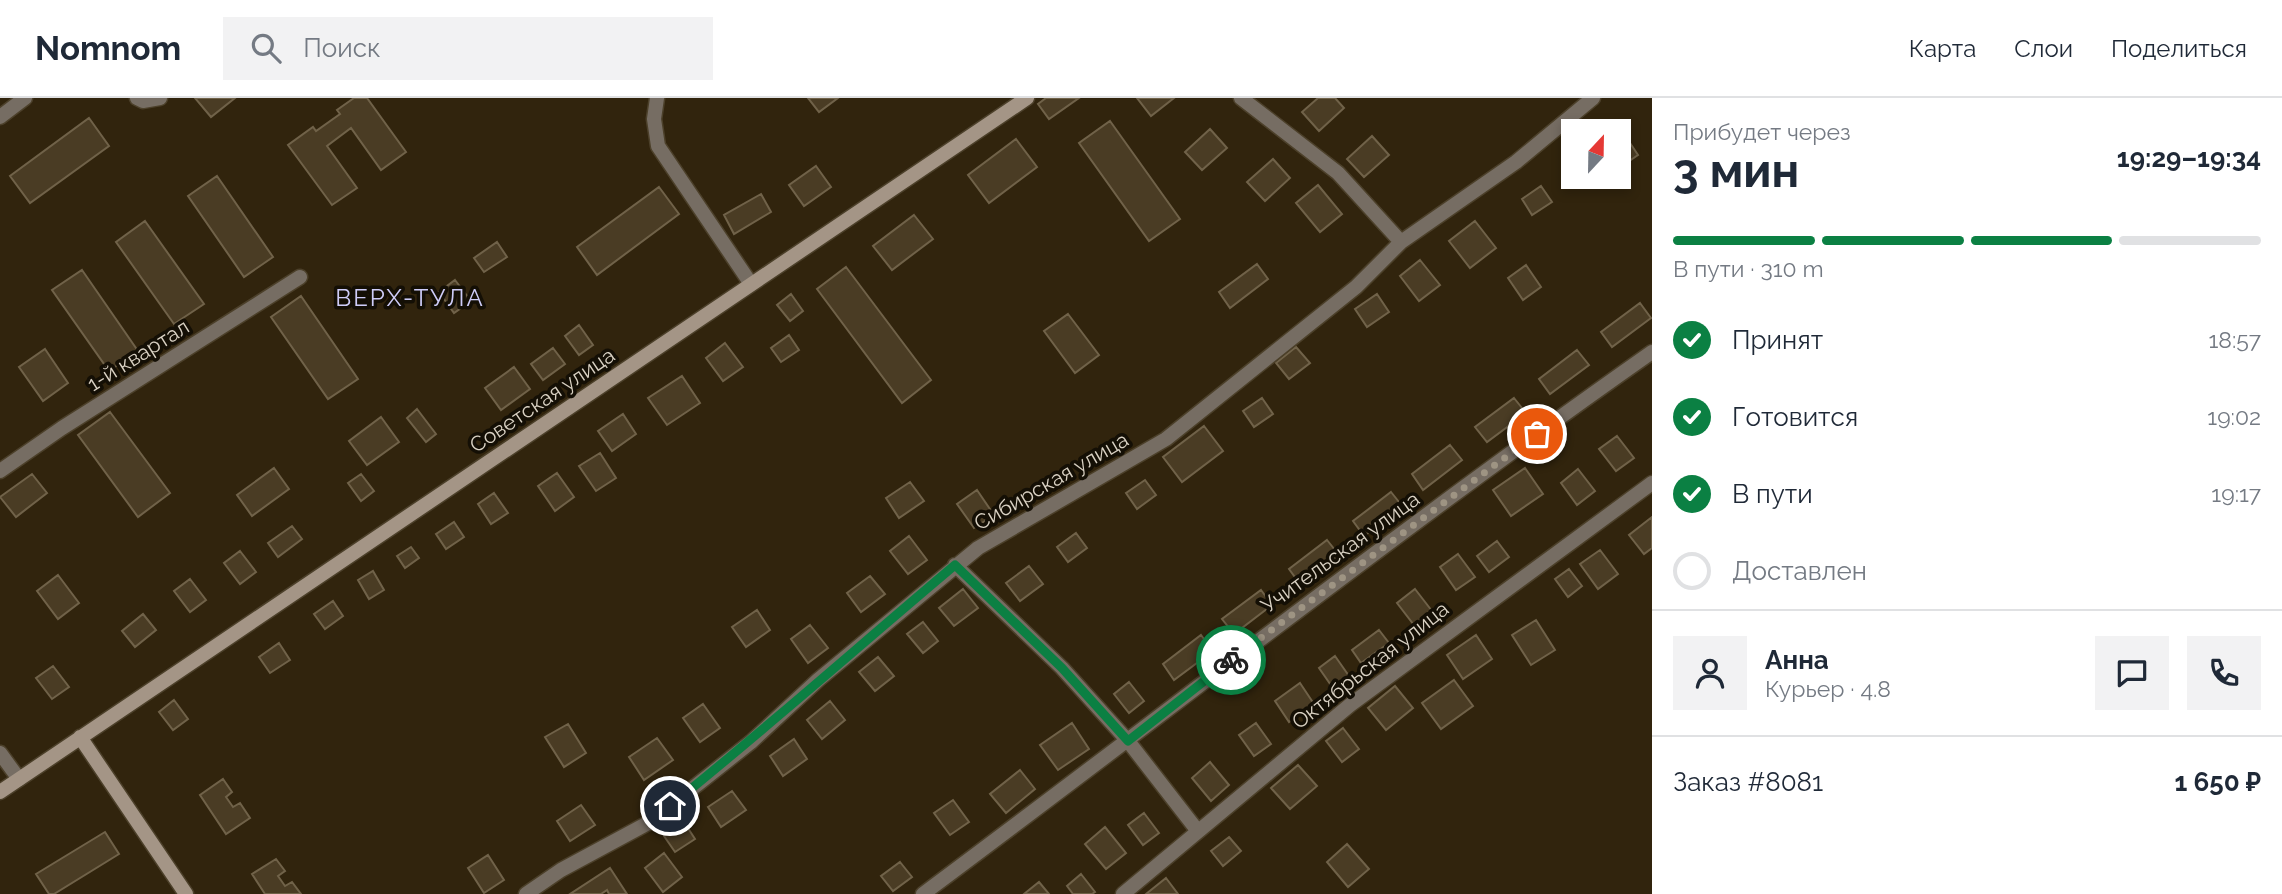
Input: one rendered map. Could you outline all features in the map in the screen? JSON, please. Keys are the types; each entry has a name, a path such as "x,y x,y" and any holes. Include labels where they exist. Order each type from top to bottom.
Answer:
{"main road":[{"name":"Советская улица","path":"0,792 1027,98"},
{"path":"79,737 186,894"}],"street":[{"path":"0,117 25,98"},
{"path":"137,98 143,101 160,98"},
{"path":"657,98 654,119 659,146 751,284"},
{"path":"1241,98 1338,173 1401,242"},
{"name":"Сибирская улица","path":"526,894 561,870 650,822 751,742 818,680 978,548 1166,439 1356,287 1401,242 1516,162 1593,98"},
{"name":"1-й квартал","path":"0,471 62,428 300,277"},
{"name":"Учительская улица","path":"923,894 1128,741 1249,645 1652,352"},
{"name":"Октябрьская улица","path":"1123,894 1350,705 1651,484"},
{"path":"955,565 1062,668 1128,741 1197,830"},
{"path":"0,753 19,779"}],"building":[{"path":"195,98 235,98 211,117"},
{"path":"354,98 367,98 406,152 381,170 351,128 327,146 357,188 332,205 288,145 313,127 316,131 340,114 337,110"},
{"path":"808,98 838,98 819,112"},
{"path":"1046,98 1079,98 1049,119 1038,104"},
{"path":"1137,98 1174,98 1151,116"},
{"path":"1318,98 1335,98 1344,108 1319,131 1302,112"},
{"path":"89,118 109,146 30,203 10,176"},
{"path":"1110,121 1180,219 1149,241 1079,143"},
{"path":"1210,129 1227,148 1202,170 1185,152"},
{"path":"1372,136 1389,155 1364,177 1347,159"},
{"path":"1016,139 1037,167 989,203 968,175"},
{"path":"1631,144 1638,155 1631,160"},
{"path":"1273,159 1290,178 1265,201 1247,182"},
{"path":"816,166 831,187 804,206 789,185"},
{"path":"217,176 273,257 244,277 188,196"},
{"path":"1318,185 1342,214 1320,232 1296,203"},
{"path":"1541,186 1552,202 1532,215 1522,199"},
{"path":"659,187 679,214 597,275 577,247"},
{"path":"761,194 771,212 734,234 724,215"},
{"path":"914,215 933,239 892,270 873,246"},
{"path":"145,221 204,304 174,324 116,242"},
{"path":"1475,221 1496,248 1470,268 1449,241"},
{"path":"497,242 507,257 484,272 474,258"},
{"path":"1420,260 1440,285 1419,301 1400,276"},
{"path":"1257,264 1268,279 1230,308 1219,292"},
{"path":"1526,265 1541,287 1523,300 1508,278"},
{"path":"846,267 931,380 902,403 817,289"},
{"path":"82,270 138,351 109,371 52,290"},
{"path":"455,280 471,301 454,313 439,292"},
{"path":"791,294 803,311 790,321 777,305"},
{"path":"1377,294 1389,312 1367,327 1355,309"},
{"path":"301,296 358,379 328,399 271,317"},
{"path":"1640,303 1651,318 1612,347 1601,332"},
{"path":"1068,314 1099,355 1075,373 1044,331"},
{"path":"579,325 593,345 579,355 565,336"},
{"path":"789,335 799,350 781,362 771,348"},
{"path":"725,343 743,367 723,381 706,358"},
{"path":"1296,347 1310,363 1289,379 1276,363"},
{"path":"553,348 565,364 543,380 531,364"},
{"path":"45,349 68,383 43,401 19,367"},
{"path":"1577,350 1589,365 1550,394 1539,379"},
{"path":"514,367 530,389 501,410 485,388"},
{"path":"682,376 700,403 667,425 648,398"},
{"path":"1262,398 1273,414 1254,427 1243,411"},
{"path":"1514,398 1526,413 1487,442 1475,427"},
{"path":"417,409 436,434 426,442 407,418"},
{"path":"110,412 170,493 138,517 78,435"},
{"path":"623,414 636,434 612,451 598,431"},
{"path":"381,417 399,442 367,465 349,441"},
{"path":"1204,426 1223,451 1182,482 1163,457"},
{"path":"1617,436 1634,458 1616,471 1599,449"},
{"path":"1450,445 1462,460 1423,490 1412,474"},
{"path":"600,453 616,478 596,491 579,466"},
{"path":"274,468 289,489 252,516 237,495"},
{"path":"1525,468 1543,494 1511,516 1493,490"},
{"path":"1578,469 1595,491 1577,505 1561,483"},
{"path":"557,473 574,497 555,511 538,486"},
{"path":"32,474 47,493 16,517 0,497"},
{"path":"361,474 374,491 361,501 348,483"},
{"path":"1145,480 1156,495 1137,509 1126,493"},
{"path":"910,482 924,501 899,518 886,498"},
{"path":"977,490 994,515 974,528 957,504"},
{"path":"1391,492 1403,507 1364,536 1353,521"},
{"path":"494,493 508,513 491,524 478,504"},
{"path":"1652,517 1652,548 1644,554 1629,535"},
{"path":"454,522 464,537 446,549 436,534"},
{"path":"292,526 302,539 278,557 268,543"},
{"path":"1076,533 1087,548 1068,562 1057,547"},
{"path":"909,536 927,560 908,574 890,551"},
{"path":"1327,540 1339,555 1300,584 1289,569"},
{"path":"1497,541 1509,557 1489,572 1477,556"},
{"path":"411,547 419,558 405,568 397,556"},
{"path":"1600,550 1618,574 1598,589 1580,564"},
{"path":"240,551 256,572 240,584 224,563"},
{"path":"1458,554 1475,577 1456,590 1440,567"},
{"path":"1029,566 1043,584 1020,601 1006,583"},
{"path":"1569,569 1582,586 1568,597 1555,579"},
{"path":"373,571 384,590 369,599 358,580"},
{"path":"58,575 79,603 58,619 37,591"},
{"path":"870,576 885,594 861,612 847,593"},
{"path":"190,579 206,600 190,612 174,591"},
{"path":"963,589 978,608 954,626 939,608"},
{"path":"1415,589 1432,611 1414,625 1397,603"},
{"path":"1261,590 1272,605 1234,634 1222,619"},
{"path":"333,601 343,616 325,629 314,614"},
{"path":"757,610 770,630 746,647 732,627"},
{"path":"143,614 156,630 135,647 122,631"},
{"path":"1536,620 1555,650 1531,665 1512,635"},
{"path":"923,622 938,641 923,653 907,634"},
{"path":"810,625 828,648 808,663 791,639"},
{"path":"1379,630 1389,643 1361,663 1352,650"},
{"path":"1201,635 1213,651 1174,680 1163,664"},
{"path":"1476,635 1492,659 1463,679 1447,655"},
{"path":"279,643 290,660 270,673 259,657"},
{"path":"1335,656 1349,676 1333,688 1319,668"},
{"path":"878,657 894,676 875,691 859,672"},
{"path":"53,666 69,687 52,699 36,678"},
{"path":"1454,680 1473,706 1441,729 1422,703"},
{"path":"1129,682 1144,701 1129,713 1114,694"},
{"path":"1300,683 1314,704 1289,722 1275,701"},
{"path":"1395,686 1413,708 1386,730 1368,708"},
{"path":"174,700 188,719 173,730 159,712"},
{"path":"830,701 845,720 822,739 807,720"},
{"path":"703,704 720,728 700,742 683,718"},
{"path":"1072,723 1089,749 1058,770 1040,745"},
{"path":"1256,723 1271,744 1254,756 1239,735"},
{"path":"568,724 586,753 564,767 545,737"},
{"path":"1343,728 1359,749 1342,762 1326,741"},
{"path":"657,738 673,760 644,780 629,757"},
{"path":"794,739 807,759 783,776 770,756"},
{"path":"1210,762 1229,785 1211,801 1192,778"},
{"path":"1298,765 1317,786 1290,809 1271,788"},
{"path":"1020,770 1035,789 1006,813 990,794"},
{"path":"223,779 232,792 226,797 233,807 240,803 250,818 226,834 200,795"},
{"path":"732,791 746,810 721,827 708,807"},
{"path":"953,800 969,822 950,835 934,813"},
{"path":"581,805 595,825 570,841 557,821"},
{"path":"1144,813 1159,833 1143,845 1128,825"},
{"path":"684,822 695,839 675,852 664,836"},
{"path":"1105,827 1126,853 1106,869 1085,844"},
{"path":"105,832 119,854 54,894 49,894 36,874"},
{"path":"1229,837 1241,851 1223,866 1211,851"},
{"path":"1347,844 1369,869 1348,887 1327,862"},
{"path":"664,853 682,877 663,892 645,868"},
{"path":"488,855 504,880 484,893 468,868"},
{"path":"276,859 285,871 278,876 285,886 292,882 301,894 265,894 252,874"},
{"path":"900,862 912,877 893,891 881,876"},
{"path":"610,868 627,894 609,894 607,890 601,894 570,894"},
{"path":"1081,874 1095,892 1092,894 1073,894 1067,886"},
{"path":"1166,878 1178,894 1146,894"},
{"path":"1039,882 1049,894 1024,894"}],"way so far":[{"path":"1231,660 1537,434"}],"district":[{"name":"ВЕРХ-ТУЛА","path":"410,297"}],"route":[{"path":"670,806 751,742 818,680 955,565 1062,668 1128,741 1231,660"}]}
